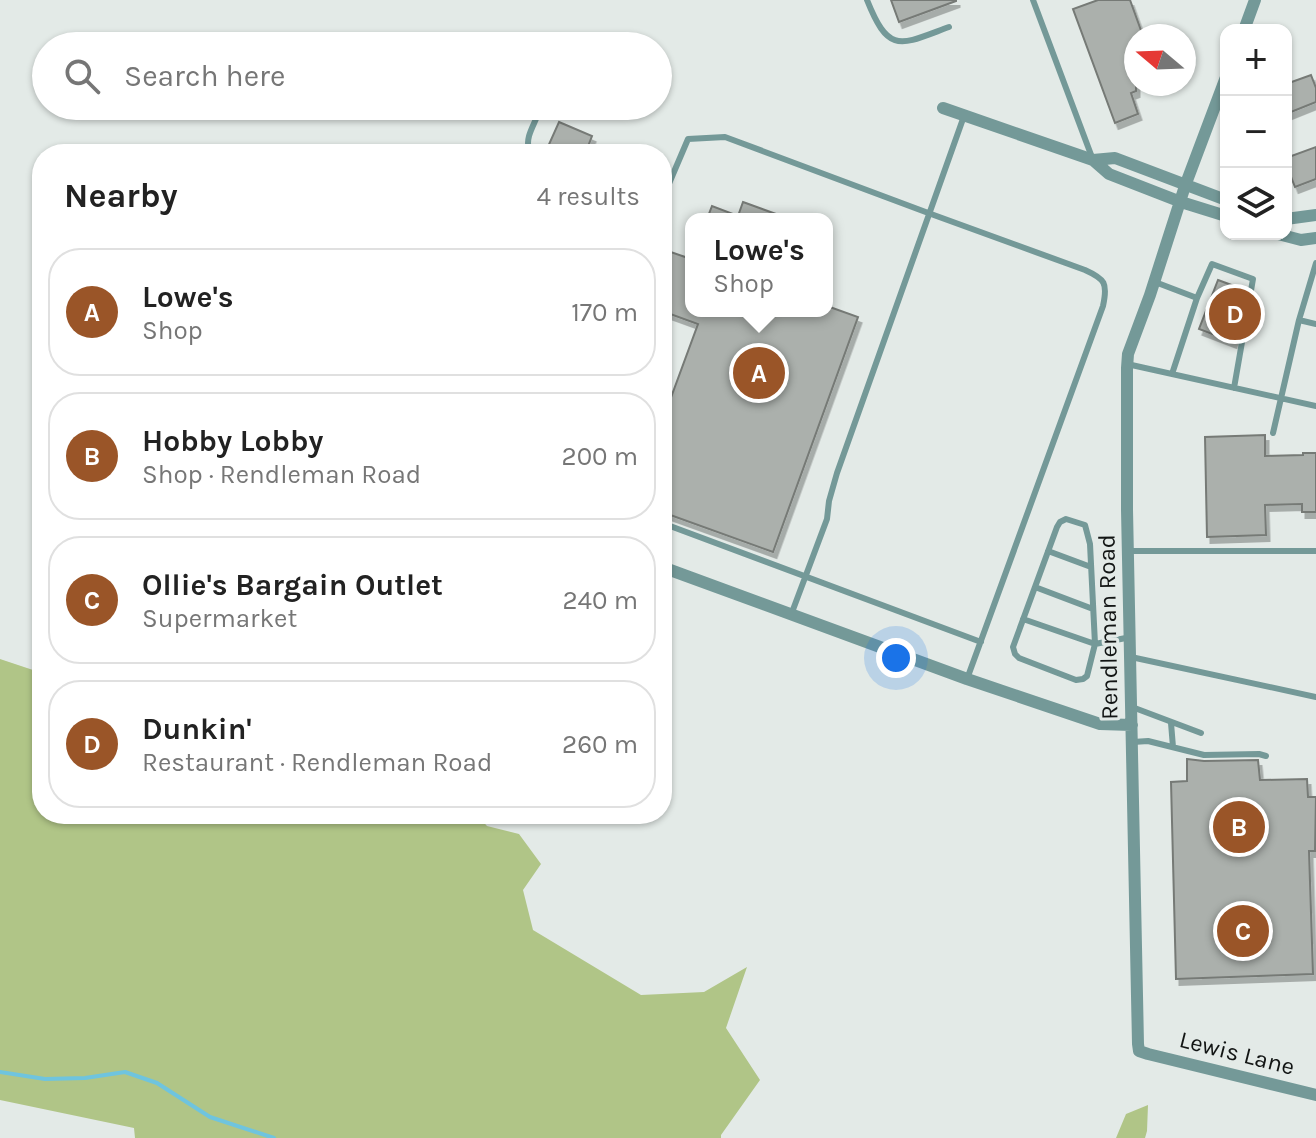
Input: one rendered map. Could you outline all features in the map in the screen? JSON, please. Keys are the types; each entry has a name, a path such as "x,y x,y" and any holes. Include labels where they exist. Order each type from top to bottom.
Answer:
{"street":[{"path":"1246,24 1255,0"},
{"name":"Rendleman Road","path":"1148,1054 1139,1051 1138,1044 1127,364 1185,186 1220,94"},
{"path":"943,108 1093,160 1109,174 1220,214"},
{"path":"1093,160 1115,158 1220,198"},
{"path":"1292,218 1316,215"},
{"path":"1292,238 1316,238"},
{"path":"672,571 967,679 1100,724 1132,725"},
{"name":"Lewis Lane","path":"1148,1054 1316,1095"}],"lane":[{"path":"867,0 883,34 901,42 949,27"},
{"path":"1033,0 1093,160"},
{"path":"791,615 827,519 837,473 964,116"},
{"path":"528,144 535,120"},
{"path":"672,177 688,139 725,137 1085,270 1103,281 1103,306 967,679"},
{"path":"1273,433 1299,320 1316,263"},
{"path":"1172,374 1197,298 1212,264 1253,279 1234,388"},
{"path":"1155,282 1197,298"},
{"path":"1299,320 1316,324"},
{"path":"1127,364 1316,406"},
{"path":"1066,519 1085,525 1090,544 1095,644 1087,676 1083,679 1076,680 1019,658 1013,647 1048,551 1060,522 1066,519"},
{"path":"672,527 981,642"},
{"path":"1048,551 1091,567"},
{"path":"1128,551 1316,551"},
{"path":"1035,587 1093,609"},
{"path":"1023,619 1095,644 1131,637"},
{"path":"1131,657 1316,697"},
{"path":"1132,707 1201,733"},
{"path":"1171,723 1173,747"},
{"path":"1133,742 1148,741 1204,755 1266,756"}],"green space":[{"path":"0,659 32,670 32,824 485,824 519,834 541,864 523,890 533,930 641,995 704,992 747,967 726,1028 760,1080 721,1138 135,1138 134,1128 0,1100"},
{"path":"1148,1105 1145,1138 1116,1138 1126,1114"}],"building":[{"path":"891,0 956,0 956,1 899,22"},
{"path":"1098,0 1130,0 1139,24 1124,24 1124,96 1132,96 1138,114 1115,123 1073,9"},
{"path":"1311,75 1316,88 1316,102 1292,112 1292,82"},
{"path":"559,122 592,136 589,144 549,144"},
{"path":"1316,147 1316,179 1295,187 1292,156"},
{"path":"743,202 773,213 739,213"},
{"path":"712,206 730,213 709,213"},
{"path":"672,252 685,257 685,317 833,317 833,308 858,317 773,552 672,516 672,395 698,324 672,315"},
{"path":"1218,280 1245,290 1233,342 1199,329"},
{"path":"1265,435 1265,456 1316,453 1316,512 1302,512 1302,504 1265,505 1266,535 1207,537 1205,437"},
{"path":"1187,759 1258,760 1260,780 1307,779 1308,797 1316,797 1315,851 1309,851 1313,974 1176,979 1171,782 1187,781"}],"waterway":[{"path":"0,1072 45,1079 85,1078 125,1072 157,1083 210,1117 274,1138"}],"place":[{"name":"Dunkin'","path":"1235,314"},
{"name":"Lowe's","path":"759,373"},
{"name":"Hobby Lobby","path":"1239,827"},
{"name":"Ollie's Bargain Outlet","path":"1243,931"}]}
